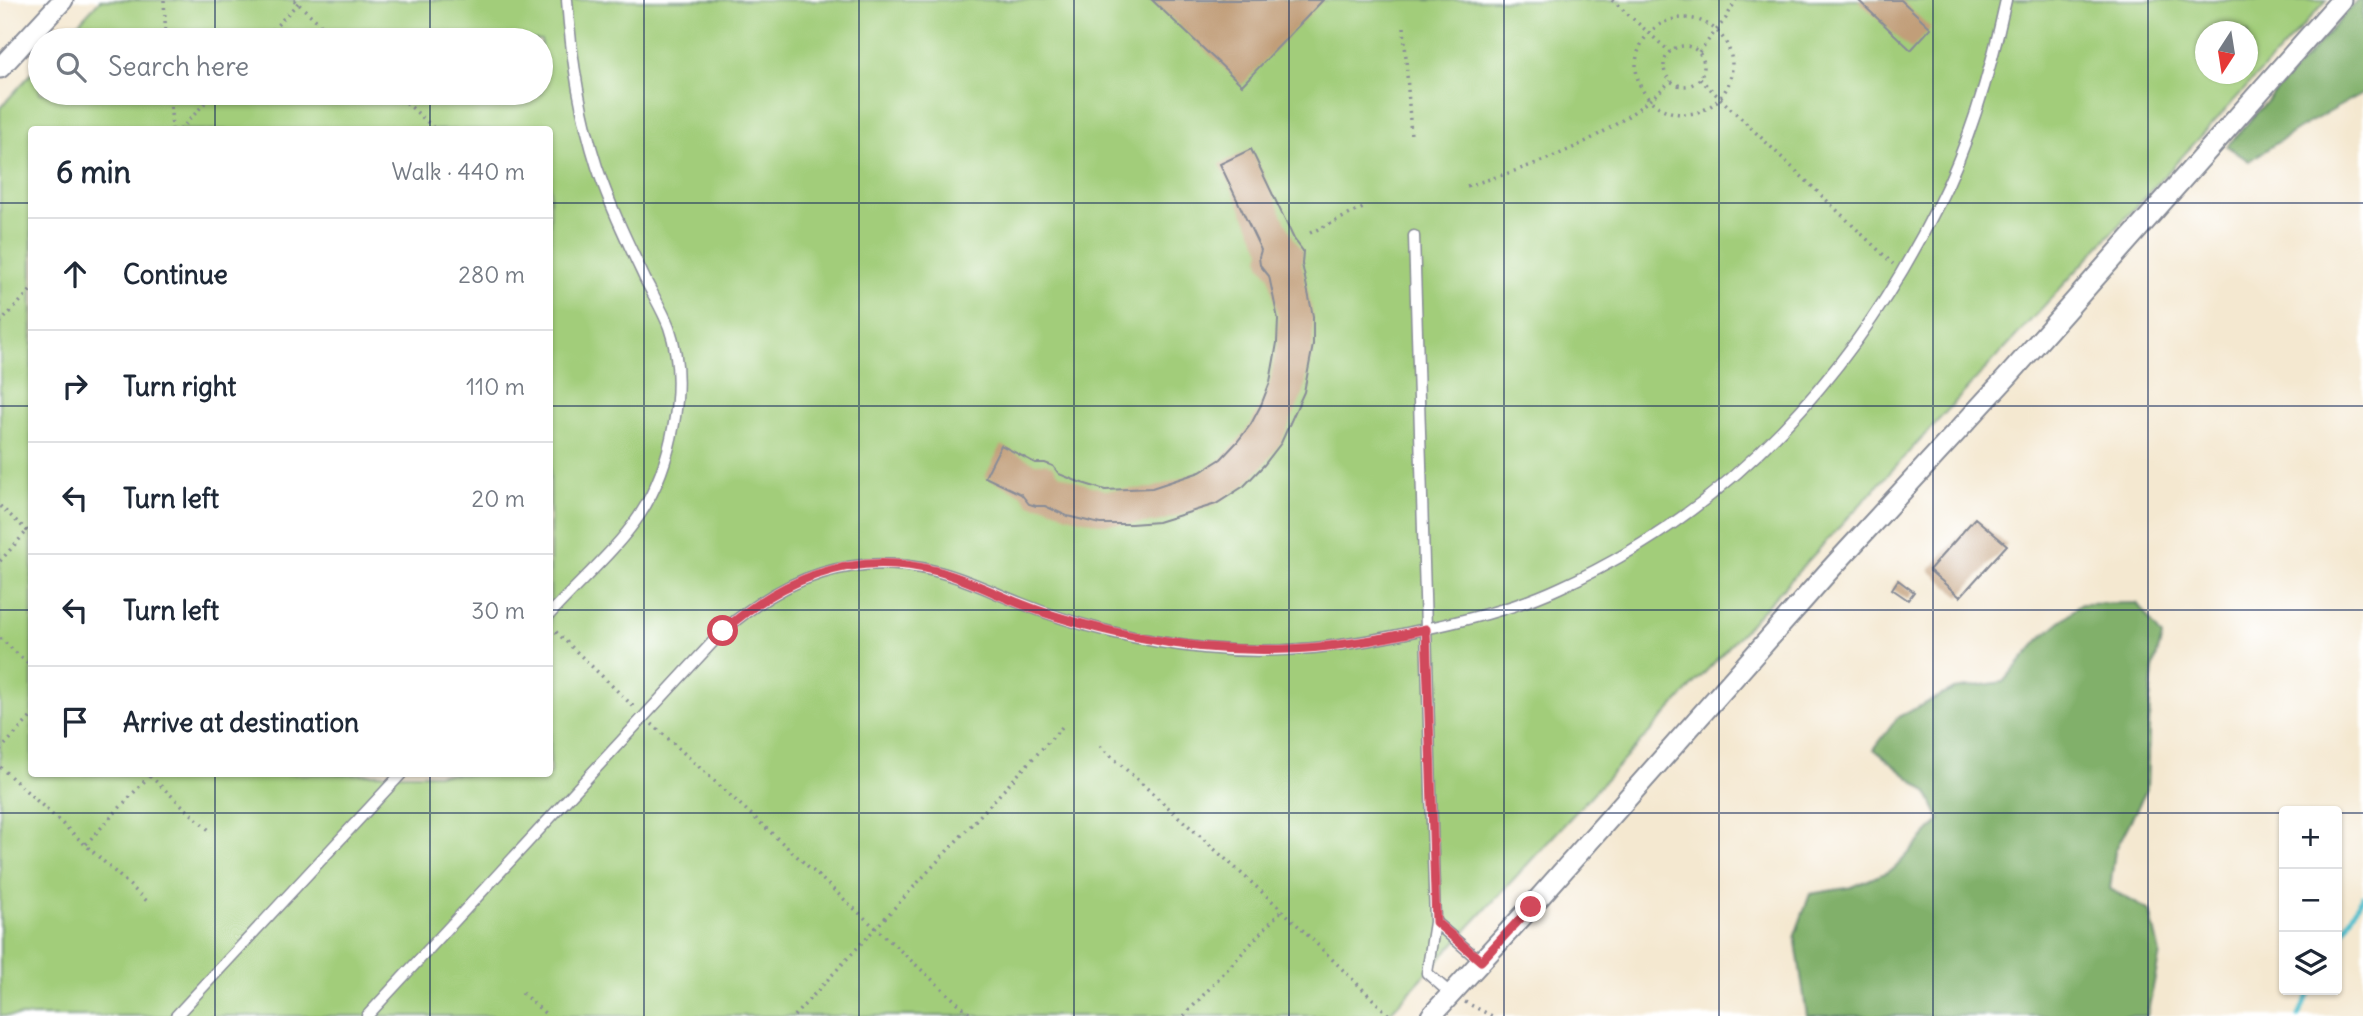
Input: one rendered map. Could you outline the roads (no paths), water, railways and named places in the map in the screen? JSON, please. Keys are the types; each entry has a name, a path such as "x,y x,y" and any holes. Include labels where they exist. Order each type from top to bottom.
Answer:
{"street":[{"path":"37,28 63,0"},
{"path":"1431,1016 2008,375 2341,0"},
{"path":"0,68 28,38"}],"lane":[{"path":"553,611 639,515 669,448 676,413 676,360 669,328 622,232 597,167 580,97 567,0"},
{"path":"367,1016 723,631 749,608 777,590 814,574 850,566 889,564 935,571 979,585 1021,604 1132,636 1204,648 1279,651 1329,648 1376,641 1483,616 1558,589 1630,551 1714,494 1782,433 1832,375 1875,318 1941,201 1969,131 1996,46 2006,0"},
{"path":"1414,236 1436,922 1427,973 1451,994"},
{"path":"176,1016 398,777"},
{"path":"1436,922 1481,961"}],"waterway":[{"path":"2342,934 2363,896"},
{"path":"2298,1016 2308,995"}]}
